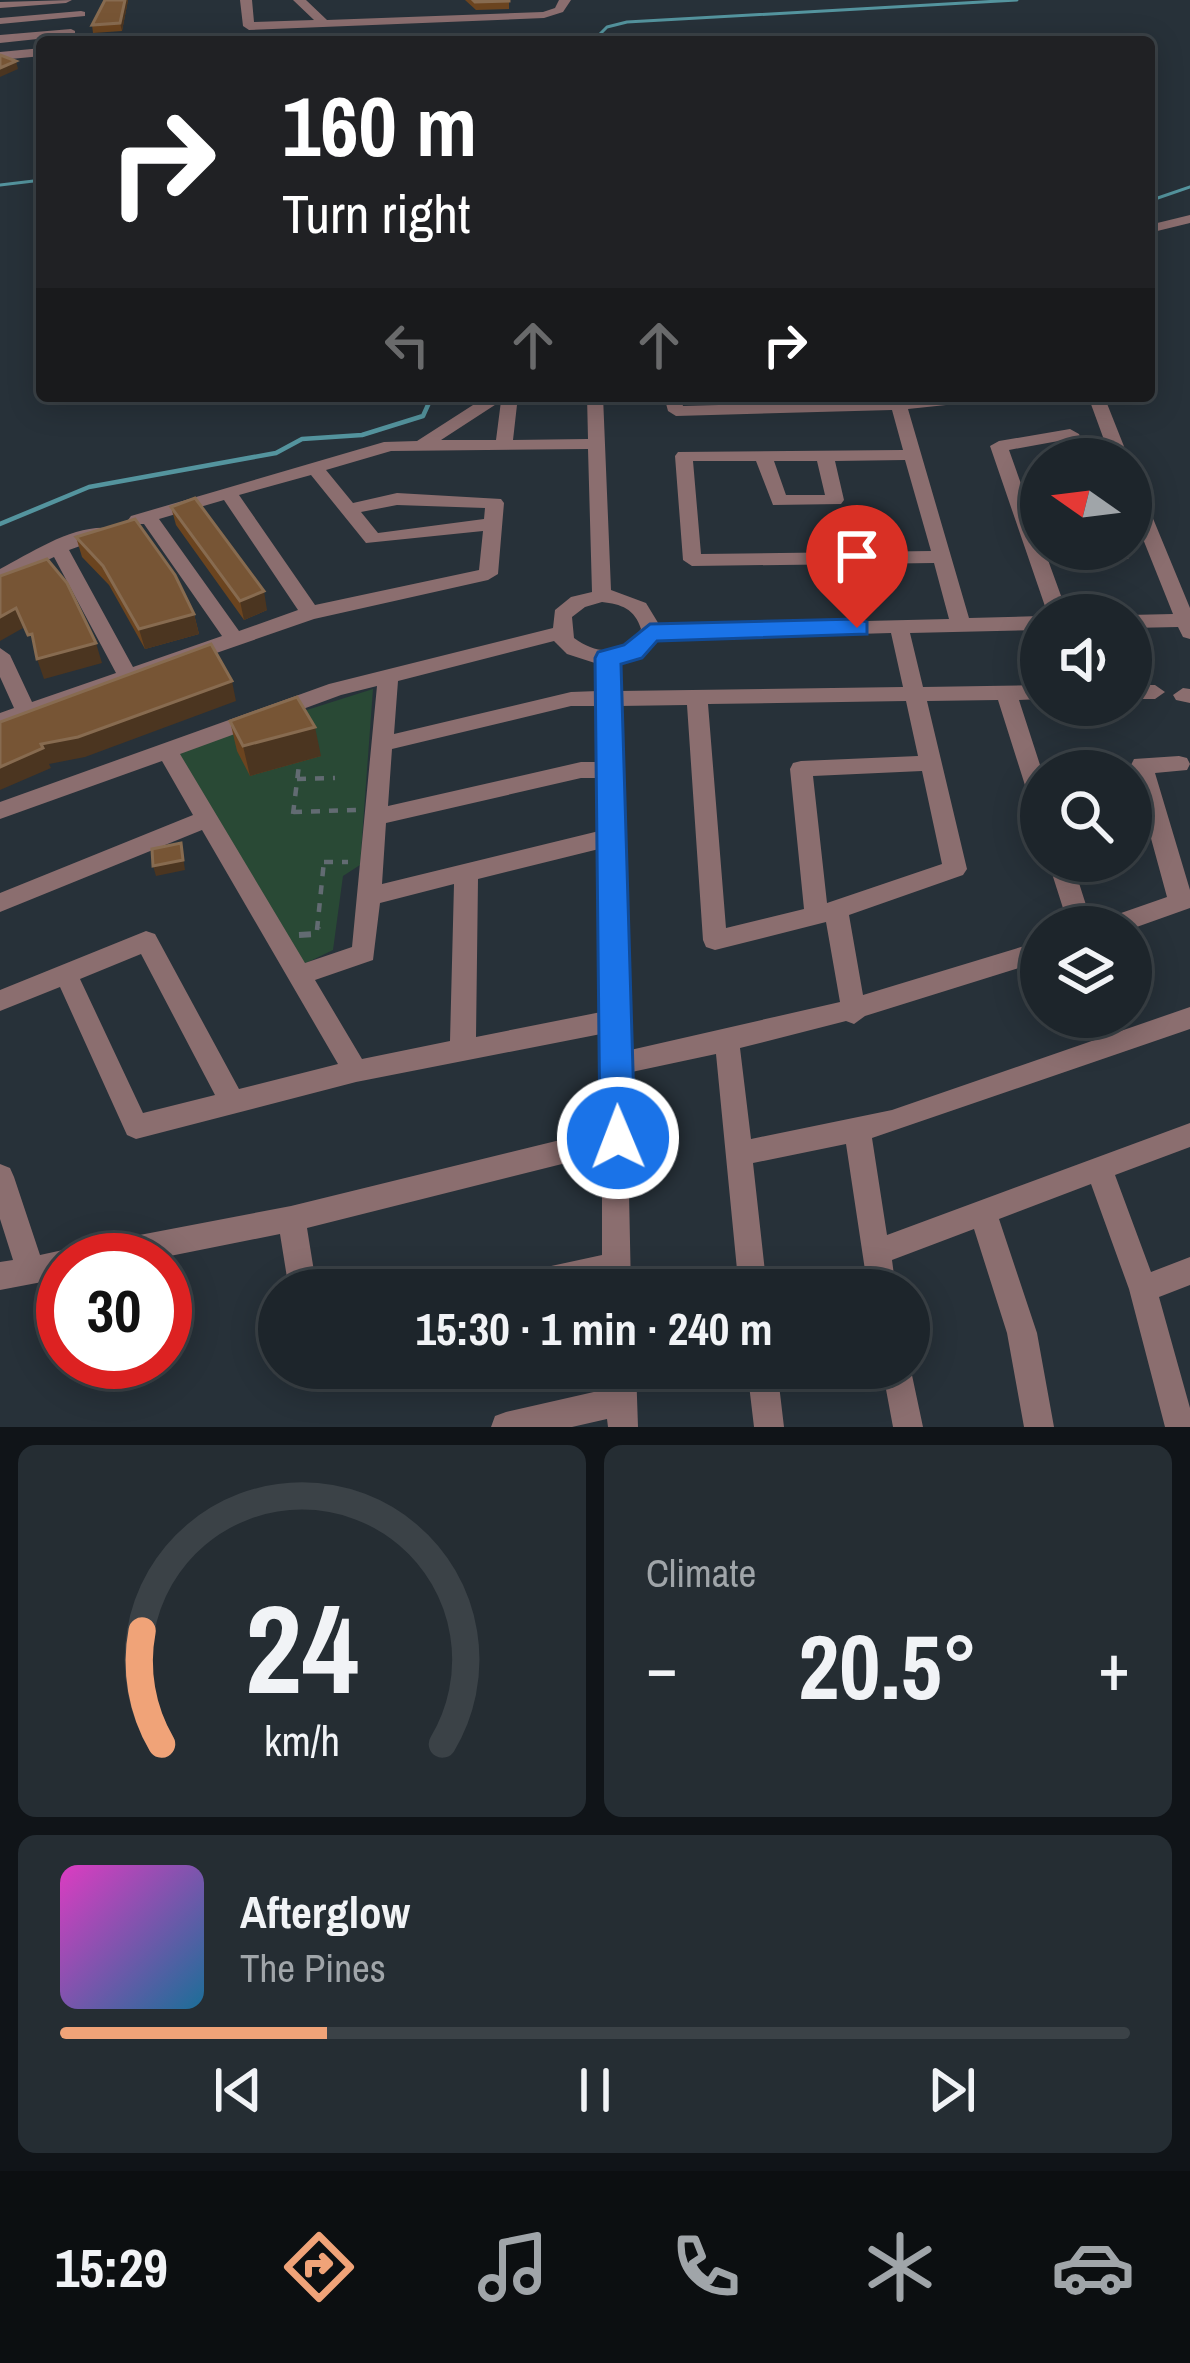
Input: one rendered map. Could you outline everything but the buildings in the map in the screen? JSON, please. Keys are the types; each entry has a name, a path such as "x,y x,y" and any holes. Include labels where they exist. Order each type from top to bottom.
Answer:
{"street":[{"path":"0,5 66,0"},
{"path":"68,36 89,0"},
{"path":"246,0 249,26 544,15 559,10 565,0"},
{"path":"299,0 324,23"},
{"path":"427,22 428,3"},
{"path":"0,21 81,14"},
{"path":"0,39 36,38"},
{"path":"0,56 36,53"},
{"path":"1155,228 1190,219"},
{"path":"422,445 489,402"},
{"path":"505,445 509,402"},
{"path":"595,402 602,596"},
{"path":"674,402 676,411 827,402"},
{"path":"897,402 962,625"},
{"path":"1097,402 1106,438"},
{"path":"1020,442 999,446 1020,506"},
{"path":"0,578 58,547 148,516 390,446 597,444"},
{"path":"913,454 683,456 692,560 943,557"},
{"path":"764,455 779,501 835,500 825,455"},
{"path":"314,467 373,539 493,524"},
{"path":"228,492 310,613"},
{"path":"0,721 310,613 488,574 494,503 397,500 349,509"},
{"path":"148,516 233,638"},
{"path":"1152,541 1190,632"},
{"path":"58,547 127,674"},
{"path":"1152,556 1158,557"},
{"path":"602,596 637,605 650,620 650,633 632,652 608,658 571,649 559,633 568,608 602,596"},
{"path":"1152,621 1190,620"},
{"path":"650,633 1020,624"},
{"path":"697,698 716,940 827,913 955,869 899,627"},
{"path":"0,811 166,748 388,675 559,633"},
{"path":"0,655 26,711"},
{"path":"608,658 618,1138 616,1269"},
{"path":"299,975 364,953 369,896 367,822 382,743 388,675"},
{"path":"1006,692 1025,750"},
{"path":"382,743 571,699 1020,692"},
{"path":"166,748 356,1071"},
{"path":"854,1012 827,913 801,769 931,763"},
{"path":"1152,912 1185,901 1142,765 1179,764"},
{"path":"367,822 581,770 610,770"},
{"path":"0,903 205,819"},
{"path":"369,896 612,837"},
{"path":"463,1049 466,874"},
{"path":"0,1001 146,940 231,1100"},
{"path":"617,1064 854,1012 1020,958"},
{"path":"66,974 136,1127 356,1071 616,1020"},
{"path":"738,1154 892,1122 1190,1018"},
{"path":"727,1042 752,1269"},
{"path":"857,1129 877,1269"},
{"path":"874,1253 1190,1135"},
{"path":"192,1238 291,1219 618,1138"},
{"path":"1100,1168 1143,1289 1180,1427"},
{"path":"0,1177 31,1270"},
{"path":"983,1212 1022,1333 1039,1427"},
{"path":"291,1219 299,1269"},
{"path":"0,1276 36,1269"},
{"path":"1143,1289 1190,1271"},
{"path":"764,1389 769,1427"},
{"path":"901,1389 908,1427"},
{"path":"506,1427 622,1398"}],"path":[{"path":"299,765 293,813 359,810 367,822"},
{"path":"297,778 335,778"},
{"path":"276,937 316,934 324,861 353,862 355,844"}],"green space":[{"path":"373,689 360,865 343,876 333,950 302,965 177,751"}],"waterway":[{"path":"598,36 607,27 627,22 1017,0"},
{"path":"0,185 36,181"},
{"path":"1155,199 1190,187"},
{"path":"0,524 89,487 276,453 302,439 362,435 423,416 429,402"}],"route":[{"path":"618,1138 608,658 632,652 650,633 857,628"}]}
